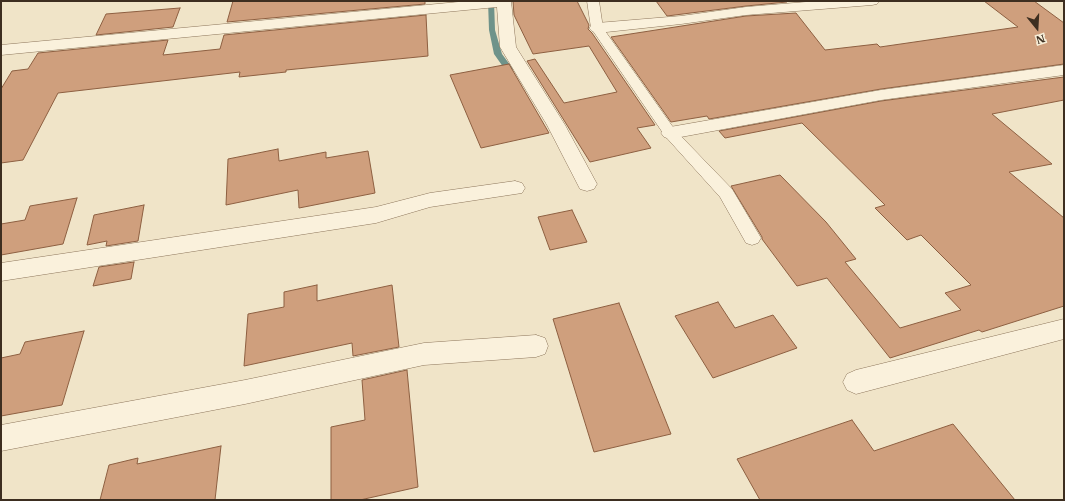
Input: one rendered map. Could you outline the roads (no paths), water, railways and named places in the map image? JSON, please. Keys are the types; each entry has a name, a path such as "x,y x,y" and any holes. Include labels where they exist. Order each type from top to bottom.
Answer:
{"street":[{"path":"1,50 504,1 508,47 556,125 587,184"},
{"path":"597,28 681,20 746,11 872,1"},
{"path":"670,133 881,95 1064,70"},
{"path":"1,272 376,215 430,200 515,188"},
{"path":"856,382 1064,329"},
{"path":"1,438 245,392 424,354 536,346"}],"lane":[{"path":"593,1 597,28 670,133 726,193 752,238"}],"waterway":[{"path":"491,1 492,30 498,54 509,69"}]}
